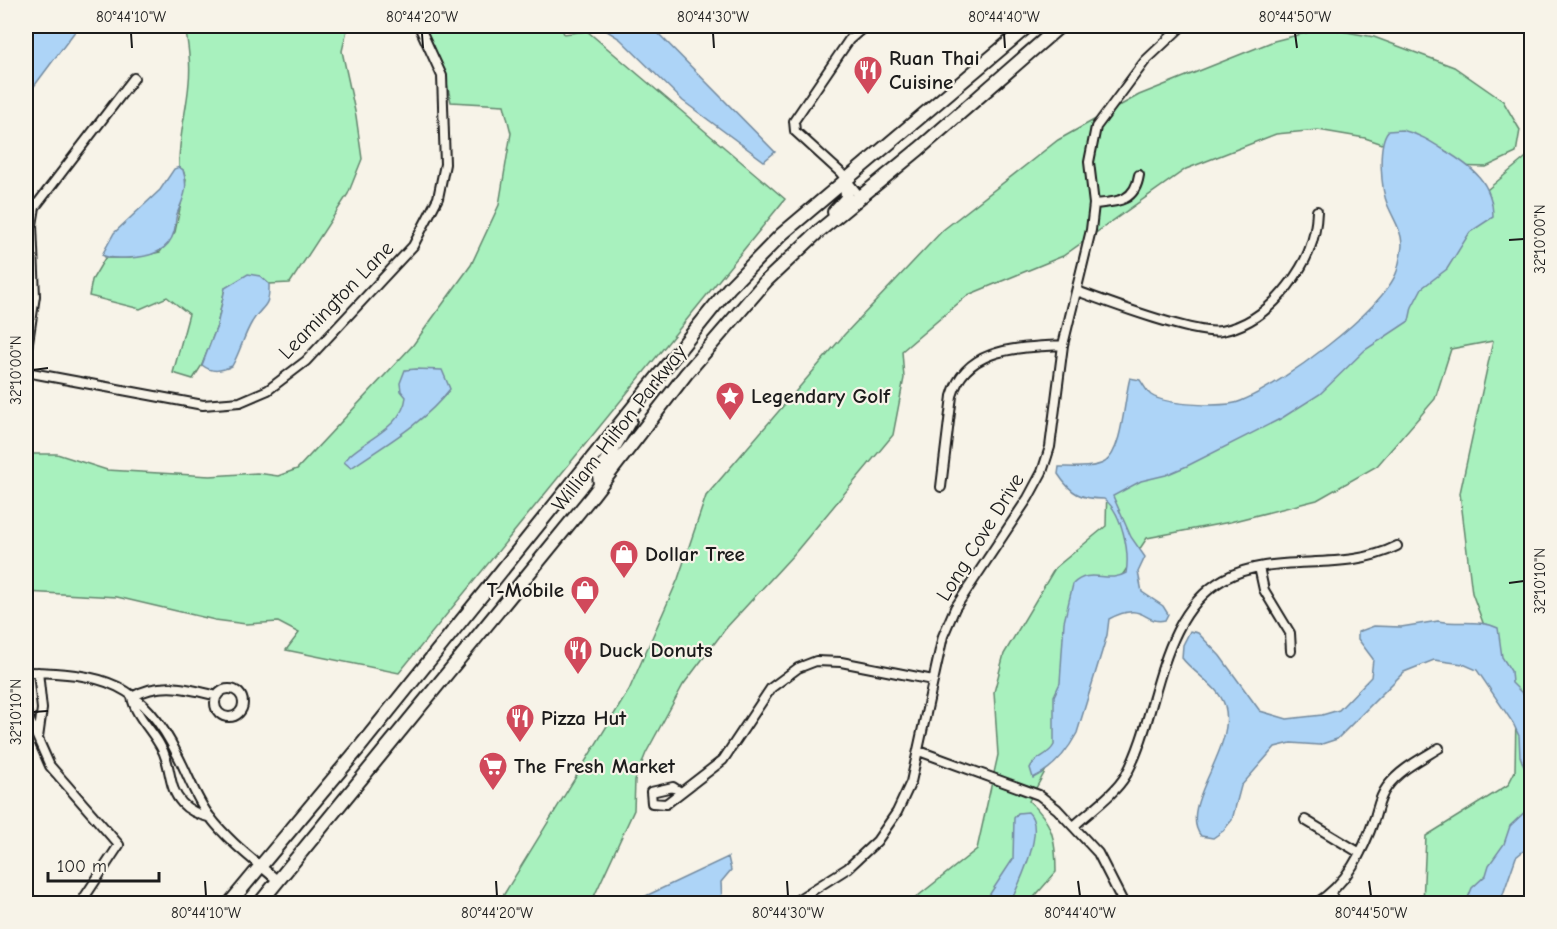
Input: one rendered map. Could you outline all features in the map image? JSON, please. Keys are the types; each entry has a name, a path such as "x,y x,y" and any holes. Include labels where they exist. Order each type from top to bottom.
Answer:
{"highway":[{"name":"William Hilton Parkway","path":"228,903 359,748 693,330 755,260 846,179 1028,26"},
{"path":"1023,58 1053,26"},
{"name":"William Hilton Parkway","path":"259,903 379,760 738,311 792,256 1060,26"},
{"path":"792,256 847,198 846,179"},
{"path":"600,485 599,473 650,386"}],"street":[{"name":"Leamington Lane","path":"26,372 203,405 240,402 268,390 306,361 413,246 438,198 445,164 442,76 419,26"},
{"path":"861,198 846,179 795,131 794,122 849,40 865,26"},
{"name":"Long Cove Drive","path":"791,903 848,868 877,841 897,812 911,782 943,636 955,608 1007,533 1042,472 1050,447 1063,345 1077,291 1094,204 1089,162 1096,127 1145,61 1182,26"},
{"path":"26,354 35,296 32,225 35,207 134,78"},
{"path":"1094,204 1124,200 1133,194 1139,176"},
{"path":"1077,291 1128,310 1210,332 1236,327 1259,316 1299,270 1313,241 1317,211"},
{"path":"941,487 952,396 956,383 965,370 992,353 1013,348 1063,345"},
{"path":"1074,826 1125,777 1136,754 1174,638 1188,613 1205,592 1224,579 1259,567 1351,561 1371,557 1397,546"},
{"path":"1259,567 1264,590 1290,633 1291,651"},
{"path":"679,791 723,760 771,688 798,668 816,661 841,663 933,680"},
{"path":"26,672 94,677 119,685 132,697 142,702 166,733 211,818 277,880"},
{"path":"38,672 42,709 38,738"},
{"path":"132,697 146,689 166,687 217,696"},
{"path":"132,697 134,707 166,757 170,779 178,798 198,815 211,818"},
{"path":"26,712 38,738 41,752 50,766 119,845 80,903"},
{"path":"1315,903 1331,894 1352,870 1386,788 1397,776 1439,748"},
{"path":"919,751 1039,795 1074,826 1098,852 1123,903"},
{"path":"1305,820 1360,853"},
{"path":"1331,894 1338,903"},
{"path":"26,895 35,903"}],"green space":[{"path":"185,26 348,26 342,51 356,116 362,159 348,194 290,283 269,284 260,276 225,288 217,326 202,365 193,379 173,373 189,314 167,297 140,309 89,296 92,280 105,258 130,258 160,252 175,232 186,180 183,170 179,167 190,75"},
{"path":"425,26 561,26 564,34 587,31 785,199 399,673 286,650 299,633 278,622 246,624 215,620 117,597 26,592 26,454 57,454 107,470 210,476 257,473 278,476 297,469 413,345 471,265 499,205 511,133 504,105 451,102 444,70"},
{"path":"1325,28 1374,37 1454,67 1503,101 1520,130 1516,153 1486,167 1447,166 1365,138 1318,130 1276,134 1186,169 1063,256 968,295 902,351 904,378 893,435 794,554 726,628 683,685 646,753 635,780 634,810 591,903 498,904 629,690 678,579 706,496 844,335 943,230 1058,140 1139,95 1274,41"},
{"path":"1531,153 1531,830 1485,903 1423,903 1426,836 1508,785 1515,771 1516,712 1472,593 1460,493 1493,341 1451,349 1435,399 1377,466 1317,500 1230,522 1147,538 1109,595 1066,733 1029,801 1043,817 1052,833 1056,872 1029,903 908,904 977,849 998,755 994,692 1004,654 1055,568 1106,526 1107,484 1326,367 1451,220"}],"water":[{"path":"26,26 79,26 26,97"},
{"path":"599,26 651,26 775,152 764,161 683,101 620,39"},
{"path":"1402,130 1429,141 1472,169 1489,194 1493,217 1470,232 1447,269 1422,288 1412,307 1409,321 1365,350 1320,394 1282,418 1187,466 1166,475 1141,481 1113,496 1131,537 1145,557 1138,572 1142,592 1163,606 1168,614 1165,620 1158,621 1137,612 1121,614 1109,619 1107,635 1077,733 1069,747 1058,759 1033,778 1030,768 1032,764 1054,745 1054,696 1060,683 1064,622 1073,584 1086,577 1119,576 1126,573 1127,564 1126,544 1116,513 1104,499 1089,498 1072,491 1058,474 1059,467 1095,466 1105,462 1111,456 1119,435 1130,378 1140,380 1151,395 1169,401 1209,405 1241,401 1304,364 1372,306 1388,287 1397,271 1401,254 1400,234 1384,190 1381,157 1382,146 1388,131"},
{"path":"179,167 185,176 185,192 176,216 174,232 166,245 161,250 147,256 113,258 102,255 114,233 160,190 174,169"},
{"path":"248,274 260,276 269,284 267,303 249,327 232,366 220,370 209,369 202,365 217,326 225,288"},
{"path":"405,370 442,370 450,389 416,423 351,468 344,462 350,455 384,430 399,415 406,397 401,391 400,383"},
{"path":"1438,621 1477,623 1498,628 1502,657 1511,671 1512,683 1531,702 1531,770 1524,767 1520,756 1519,736 1513,723 1477,670 1463,664 1434,660 1404,672 1337,739 1319,745 1291,743 1275,747 1241,786 1232,820 1223,831 1213,838 1201,836 1196,824 1196,809 1223,740 1226,723 1225,706 1222,699 1212,686 1182,658 1183,645 1190,631 1198,633 1220,656 1260,711 1287,719 1322,715 1339,710 1371,677 1373,659 1358,639 1358,632 1374,626 1401,627"},
{"path":"1531,806 1531,845 1516,857 1500,903 1466,903 1472,888 1486,875 1489,865 1504,844 1510,826"},
{"path":"1028,812 1033,820 1033,843 1010,903 984,903 1013,859 1014,818 1018,813"},
{"path":"728,857 731,870 721,882 722,903 631,903"}],"place":[{"name":"Ruan Thai Cuisine","path":"868,96"},
{"name":"Legendary Golf","path":"730,422"},
{"name":"Dollar Tree","path":"624,580"},
{"name":"T-Mobile","path":"585,616"},
{"name":"Duck Donuts","path":"578,676"},
{"name":"Pizza Hut","path":"520,744"},
{"name":"The Fresh Market","path":"493,792"}]}
